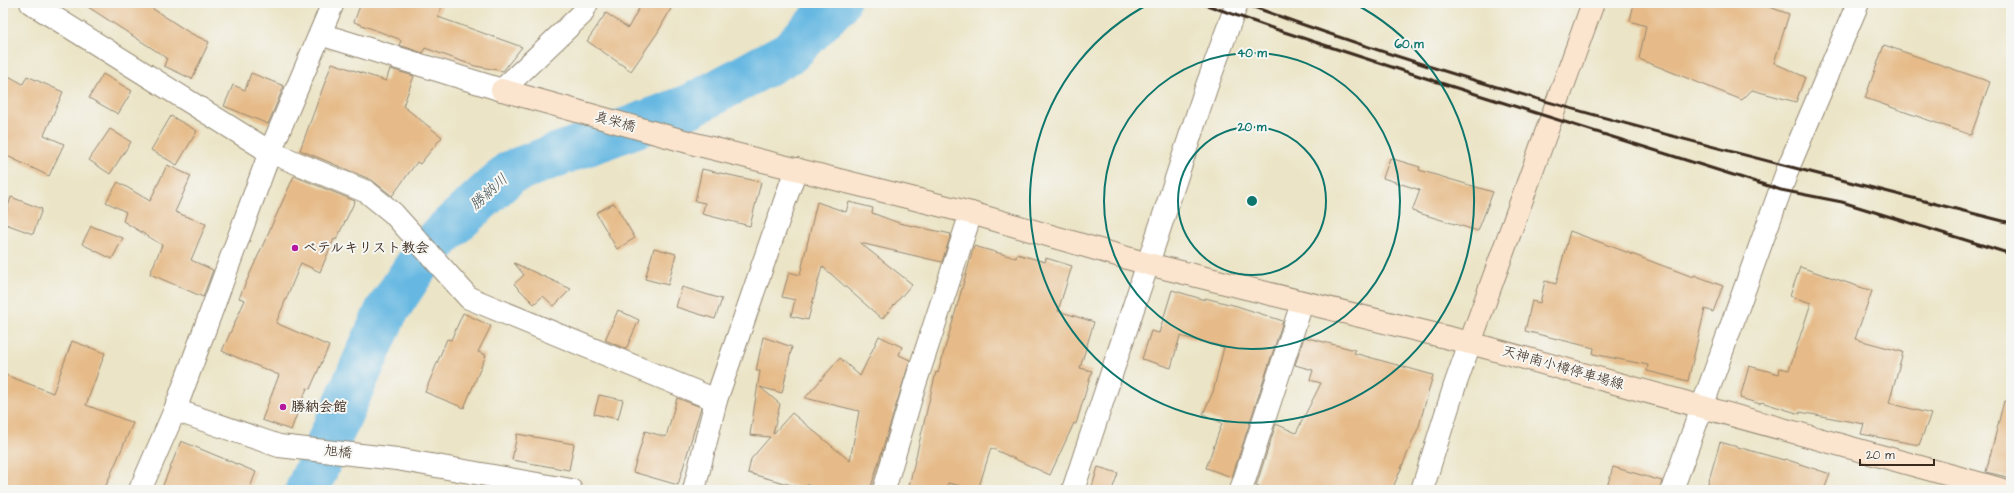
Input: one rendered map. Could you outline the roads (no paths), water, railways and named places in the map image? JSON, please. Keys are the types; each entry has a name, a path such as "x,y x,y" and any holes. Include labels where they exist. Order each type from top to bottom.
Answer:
{"street":[{"path":"31,3 270,152 367,192 393,213 469,298 716,400"},
{"path":"140,490 175,410 270,152 333,3"},
{"path":"320,34 502,90 582,14 587,3"},
{"path":"1073,490 1206,88 1237,3"},
{"path":"1422,490 1454,388 1593,3"},
{"path":"1672,490 1789,166 1858,3"},
{"name":"真栄橋","path":"502,90 695,144 971,213 1148,264"},
{"path":"694,490 716,400 796,169"},
{"path":"884,490 915,384 971,213"},
{"name":"天神南小樽停車場線","path":"1148,264 1470,343 2004,490"},
{"path":"1241,490 1302,302"},
{"name":"旭橋","path":"175,410 279,446 397,459 571,490"}],"waterway":[{"name":"勝納川","path":"307,490 386,312 423,256 446,231 511,172 690,106 790,52 838,3"}],"railway":[{"path":"1201,3 1275,29 1447,85 1781,190 1842,202 2011,254"},
{"path":"1243,3 1337,36 1528,96 1721,149 2011,223"}],"place":[{"name":"べテルキリスト教会","path":"295,248"},
{"name":"勝納会館","path":"283,407"}]}
